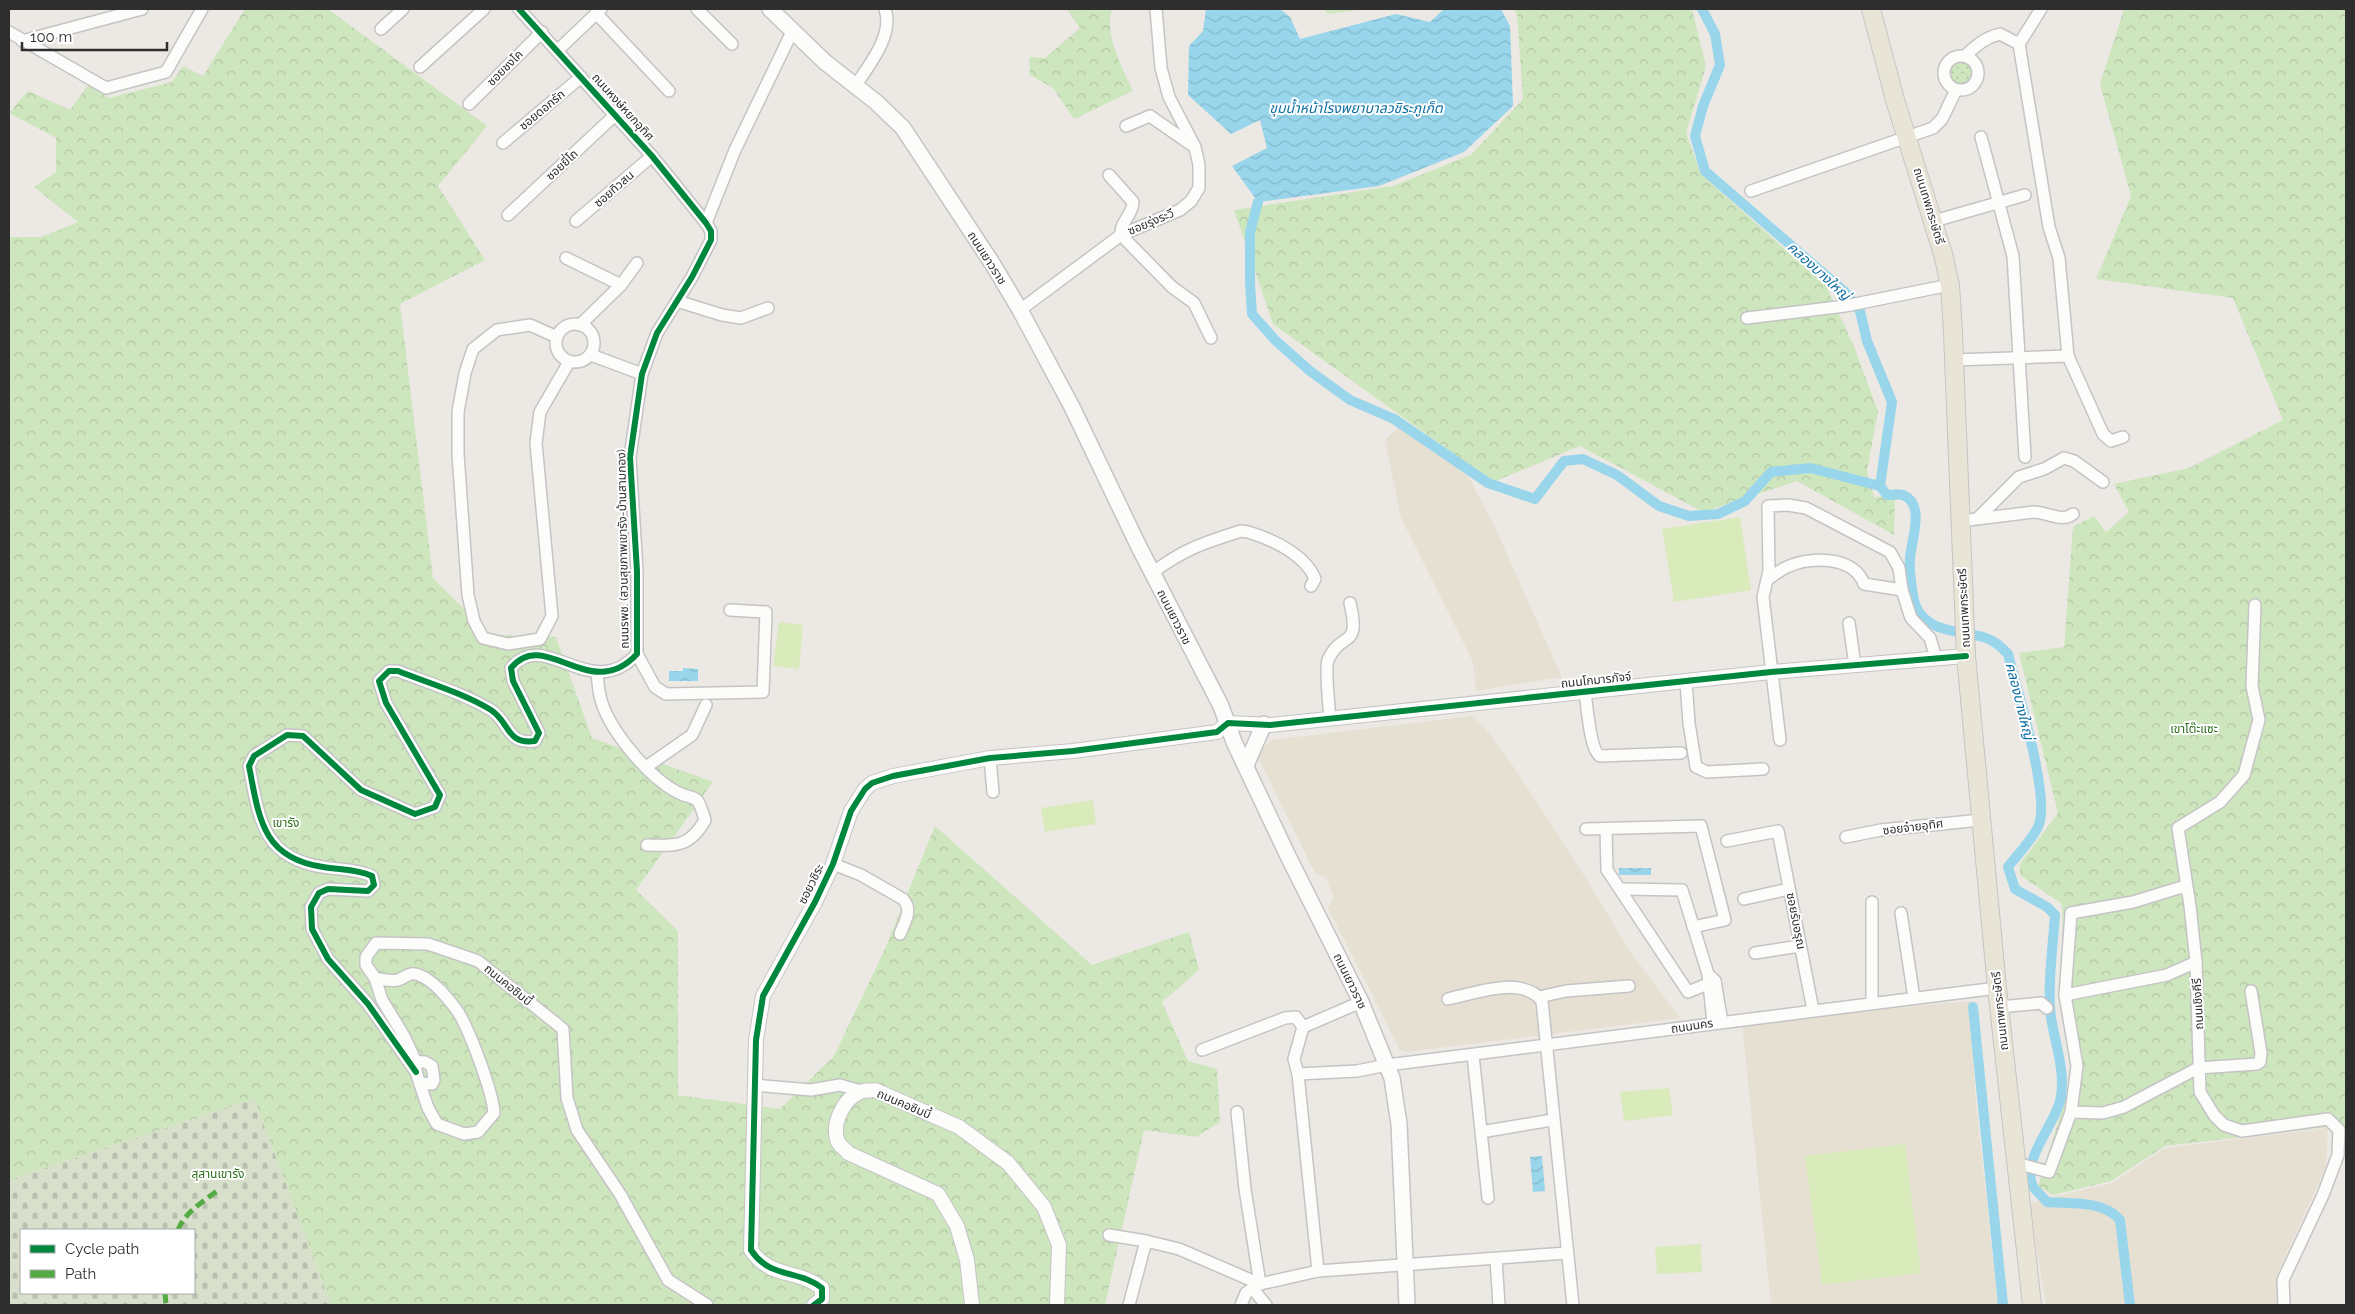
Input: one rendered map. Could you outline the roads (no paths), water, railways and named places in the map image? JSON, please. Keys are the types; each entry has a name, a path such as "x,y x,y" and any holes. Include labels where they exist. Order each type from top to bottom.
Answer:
{"main road":[{"name":"ถนนเยาวราช","path":"770,9 825,62 856,85 903,128 1020,310 1072,407 1152,573 1228,723 1246,766 1296,871 1361,1002 1392,1078 1398,1108 1406,1265 1406,1305"},
{"name":"ถนนเทพกระษัตรี","path":"1871,9 1907,137 1944,254 1950,285 1965,640 1997,988 2018,1164 2032,1305"},
{"path":"1246,766 1264,724"}],"street":[{"path":"22,40 142,9"},
{"path":"9,32 106,88 166,72 202,9"},
{"path":"382,29 403,9"},
{"path":"420,67 484,9"},
{"name":"ถนนหงษ์หยกอุทิศ","path":"519,9 542,32 652,156 706,223"},
{"path":"697,9 732,44"},
{"path":"856,85 875,56 885,33 888,15 886,9"},
{"name":"ซอยรุ่งระวี","path":"1020,310 1121,235 1180,210 1191,200 1199,188 1199,164 1195,146 1169,97 1161,68 1156,9"},
{"path":"2041,9 2019,44 2048,227 2059,258 2068,356 2103,434 2111,440 2123,437"},
{"path":"558,50 598,11 669,91"},
{"name":"ซอยชงโค","path":"469,104 542,32"},
{"path":"706,223 735,150 792,32"},
{"path":"1965,56 1987,37 2000,34 2019,44"},
{"path":"1957,56 1965,56 1976,64 1979,74 1978,79 1971,88 1956,90 1949,86 1945,80 1944,68 1951,59 1957,56"},
{"name":"ซอยดอกรัก","path":"502,143 581,76"},
{"path":"1752,191 1933,128 1942,119 1956,90"},
{"name":"ซอยยี่โถ","path":"508,215 615,115"},
{"path":"1126,126 1150,116 1195,146"},
{"path":"1981,137 2014,256 2025,457"},
{"name":"ซอยทิวสน","path":"576,221 652,156"},
{"path":"1109,175 1133,202 1133,207 1122,224 1121,235 1172,287 1194,302 1211,338"},
{"path":"1934,221 2026,195"},
{"name":"ถนนรพช. (สวนสุขภาพเขารัง-บ้านสามกอง)","path":"415,1069 368,1004 328,959 312,929 311,908 318,893 328,889 368,891 374,885 372,876 362,872 300,862 284,854 274,845 265,832 249,766 254,756 287,735 298,734 303,736 362,790 415,814 435,807 440,795 386,703 380,689 379,681 389,671 398,671 493,711 513,737 524,742 535,741 539,734 513,681 511,668 518,659 532,654 545,655 579,669 597,673 612,671 628,664 637,654 637,571 630,457 642,374 657,333 711,240 711,231 706,223"},
{"path":"566,258 621,284"},
{"path":"580,325 621,284 637,263"},
{"path":"1748,318 1850,305 1950,285"},
{"path":"677,301 722,315 740,318 768,308"},
{"path":"557,337 530,325 497,330 473,349 465,373 458,412 458,454 468,595 474,621 483,638 508,644 540,639 552,616 536,443 540,412 569,362"},
{"path":"570,325 580,325 590,331 593,337 594,344 591,355 580,362 569,362 558,354 556,348 557,337 563,328 570,325"},
{"path":"591,355 642,374"},
{"path":"1954,360 2068,356"},
{"path":"1979,517 2019,478 2044,469 2064,458 2074,461 2104,482"},
{"path":"1780,740 1762,597 1767,580 1769,560 1767,508 1788,505 1817,512 1890,552 1900,568 1902,590 1911,618 1930,638 1936,658"},
{"path":"1960,521 1979,517 2034,512 2043,512 2061,518 2073,514"},
{"path":"1152,573 1195,545 1241,531 1248,532 1290,551 1312,571 1315,579 1310,586"},
{"path":"1767,580 1795,564 1818,561 1851,566 1860,574 1864,584 1902,590"},
{"path":"1330,718 1327,661 1335,650 1348,639 1354,629 1350,603"},
{"name":"ถนนเชิงคีรี","path":"2255,604 2252,686 2258,720 2244,775 2220,802 2178,828 2196,962 2200,1029 2198,1068 2200,1092 2214,1116 2224,1125 2242,1131 2328,1120 2339,1130 2338,1155 2323,1195 2283,1280 2284,1305"},
{"path":"637,654 655,687 666,694 763,692 766,612 730,610"},
{"path":"1850,623 1855,666"},
{"name":"ถนนโกมารภัจจ์","path":"1228,723 1264,724 1330,718 1771,672 1936,658 1965,640"},
{"path":"597,673 600,697 616,731 646,767 676,792 695,797 701,805 705,820 697,836 674,846 648,845"},
{"path":"1686,682 1688,723 1696,767 1707,772 1763,768"},
{"path":"1585,692 1594,745 1597,754 1600,756 1682,753"},
{"path":"646,767 692,735 706,705"},
{"name":"ซอยวชิระ","path":"814,1305 822,1299 822,1288 812,1280 772,1270 757,1260 751,1250 756,1040 763,996 815,902 833,864 851,811 861,794 872,783 894,776 990,758 1073,750 1216,732 1228,723"},
{"path":"990,758 993,792"},
{"name":"ซอยจ๋ายอุทิศ","path":"1846,837 1881,830 1981,820"},
{"path":"1586,829 1701,826 1725,920 1694,927"},
{"path":"1606,829 1607,870 1622,889 1688,992 1711,980"},
{"name":"ซอยรับอรุณ","path":"1727,841 1778,831 1813,1010"},
{"path":"833,864 862,875 903,899 908,905 909,912 900,934"},
{"path":"2018,1164 2049,1172 2071,1112 2077,1066 2064,1007 2071,913 2133,902 2182,887 2187,890"},
{"path":"1622,889 1682,890 1711,980 1718,1022"},
{"path":"1744,899 1789,889"},
{"path":"1872,902 1872,1003"},
{"path":"1901,913 1914,998"},
{"name":"ถนนคอซิมบี้","path":"377,984 366,965 366,957 376,943 428,944 445,948 478,961 563,1029 567,1098 577,1130 620,1194 668,1280 707,1305"},
{"path":"1755,953 1800,946"},
{"path":"2065,995 2167,975 2196,962"},
{"path":"410,973 418,974 437,987 457,1010 481,1066 494,1104 494,1113 478,1132 464,1134 437,1124 428,1108 404,1036 382,1000 377,984 390,980 399,980 410,973"},
{"path":"1539,997 1566,991 1629,986"},
{"path":"1448,999 1512,987 1531,990 1539,997 1543,1012 1552,1120 1573,1305"},
{"name":"ถนนนคร","path":"1298,1074 1357,1071 1387,1065 1545,1046 1718,1022 1997,988"},
{"path":"2071,1112 2103,1113 2124,1107 2198,1068 2257,1064 2260,1062 2261,1049 2251,992"},
{"path":"1302,1027 1361,1002"},
{"path":"1999,1007 2041,1003 2047,1008"},
{"path":"1202,1050 1285,1018 1296,1018 1302,1027 1294,1059 1298,1074 1318,1271"},
{"path":"1473,1055 1488,1198"},
{"path":"754,1085 810,1090 840,1085 861,1091"},
{"name":"ถนนคอซิมบี้","path":"972,1305 968,1260 957,1226 938,1194 848,1153 838,1144 835,1132 843,1107 853,1096 861,1091 875,1090 959,1127 1008,1162 1044,1206 1059,1245 1057,1305"},
{"path":"1237,1112 1256,1286 1266,1305"},
{"path":"1481,1132 1552,1120"},
{"path":"1109,1236 1146,1241 1179,1249 1256,1286"},
{"path":"1129,1305 1146,1241"},
{"path":"1241,1305 1246,1293 1256,1286 1318,1271 1567,1253"},
{"path":"1496,1259 1499,1305"}],"water":[{"name":"ขุมน้ำหน้าโรงพยาบาลวชิระภูเก็ต","path":"1206,9 1280,9 1290,17 1300,39 1396,14 1430,22 1444,9 1501,9 1510,26 1513,106 1464,152 1379,186 1258,202 1232,166 1267,148 1260,120 1231,134 1188,95 1189,46 1203,31"},
{"path":"683,668 698,669 698,681 669,681 669,671 683,671"},
{"path":"1619,868 1651,868 1651,875 1619,875"},
{"path":"1542,1156 1545,1191 1533,1192 1530,1157"}],"waterway":[{"name":"คลองบางใหญ่","path":"1702,9 1715,34 1720,65 1703,106 1695,136 1705,171 1845,292 1860,311 1867,341 1892,402 1880,486 1887,495 1903,495 1910,500 1916,514 1910,562 1915,604 1926,620 1934,625 1943,629 1987,638 2008,654 2037,769 2041,813 2035,832 2008,867 2015,889 2047,907 2055,915 2050,1006 2062,1076 2061,1096 2058,1106 2035,1154 2030,1178 2034,1188 2047,1202 2096,1206 2105,1209 2120,1220 2130,1305"},
{"path":"1258,202 1250,232 1252,314 1275,340 1310,371 1350,400 1394,419 1488,483 1535,499 1564,461 1583,459 1617,475 1659,506 1689,516 1718,514 1745,501 1771,472 1810,468 1880,486"},
{"path":"1973,1007 2003,1305"}],"park label":[{"name":"เขาโต๊ะแซะ","path":"2194,729"},
{"name":"เขารัง","path":"286,823"},
{"name":"สุสานเขารัง","path":"218,1174"}]}
